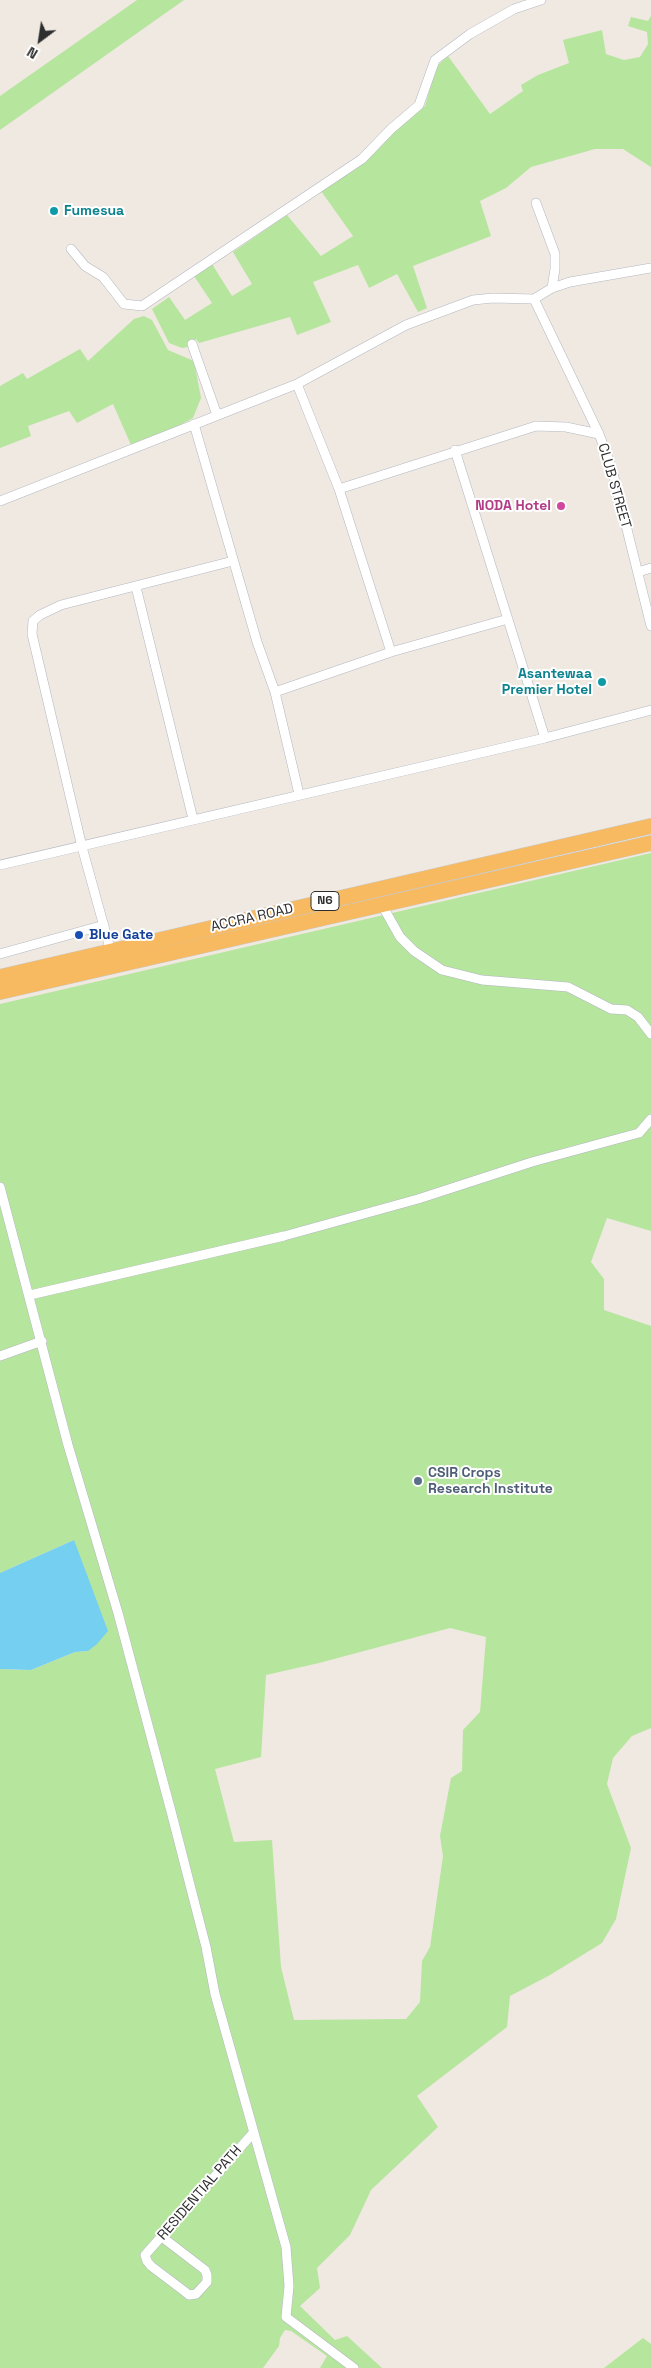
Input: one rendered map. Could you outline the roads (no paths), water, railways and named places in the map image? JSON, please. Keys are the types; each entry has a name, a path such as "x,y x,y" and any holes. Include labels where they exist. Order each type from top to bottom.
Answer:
{"highway":[{"name":"ACCRA ROAD","path":"0,977 651,826"},
{"name":"ACCRA ROAD","path":"0,992 651,843"}],"street":[{"path":"72,249 85,266 103,277 124,304 132,307 142,306 362,159 419,105 436,60 477,30 514,9 541,0"},
{"path":"536,203 555,254 552,288"},
{"path":"0,501 83,470 297,384 406,325 473,300 493,298 534,299 552,288 570,282 651,268"},
{"name":"CLUB STREET","path":"534,299 599,434 612,469 651,626"},
{"path":"192,344 218,415"},
{"path":"297,384 339,490 391,652"},
{"path":"194,424 257,642 275,692 299,794"},
{"path":"339,490 455,450 536,426 566,426 599,434"},
{"path":"455,450 546,738"},
{"path":"111,952 82,847 32,634 33,621 40,615 61,605 233,561"},
{"path":"638,572 651,568"},
{"path":"136,587 193,819"},
{"path":"275,692 391,652 508,619"},
{"path":"0,865 546,738 651,710"},
{"path":"382,904 400,937 414,951 442,970 482,980 568,987 611,1009 627,1010 638,1017 651,1034"},
{"path":"0,954 104,925"},
{"path":"30,1295 284,1236 418,1199 532,1162 639,1133 651,1119"},
{"path":"0,1187 30,1295 68,1446 120,1623 206,1947 215,1994 286,2247 289,2286 286,2317 354,2368"},
{"path":"0,1356 42,1342"},
{"name":"RESIDENTIAL PATH","path":"162,2237 204,2270 207,2282 196,2294 190,2295 151,2266 147,2261 146,2255 254,2132"}],"water":[{"path":"74,1540 108,1631 88,1651 75,1652 31,1670 0,1669 0,1573"}],"place":[{"name":"Fumesua","path":"54,211"},
{"name":"NODA Hotel","path":"561,506"},
{"name":"Asantewaa Premier Hotel","path":"602,682"},
{"name":"Blue Gate","path":"79,935"},
{"name":"CSIR Crops Research Institute","path":"418,1481"}]}
